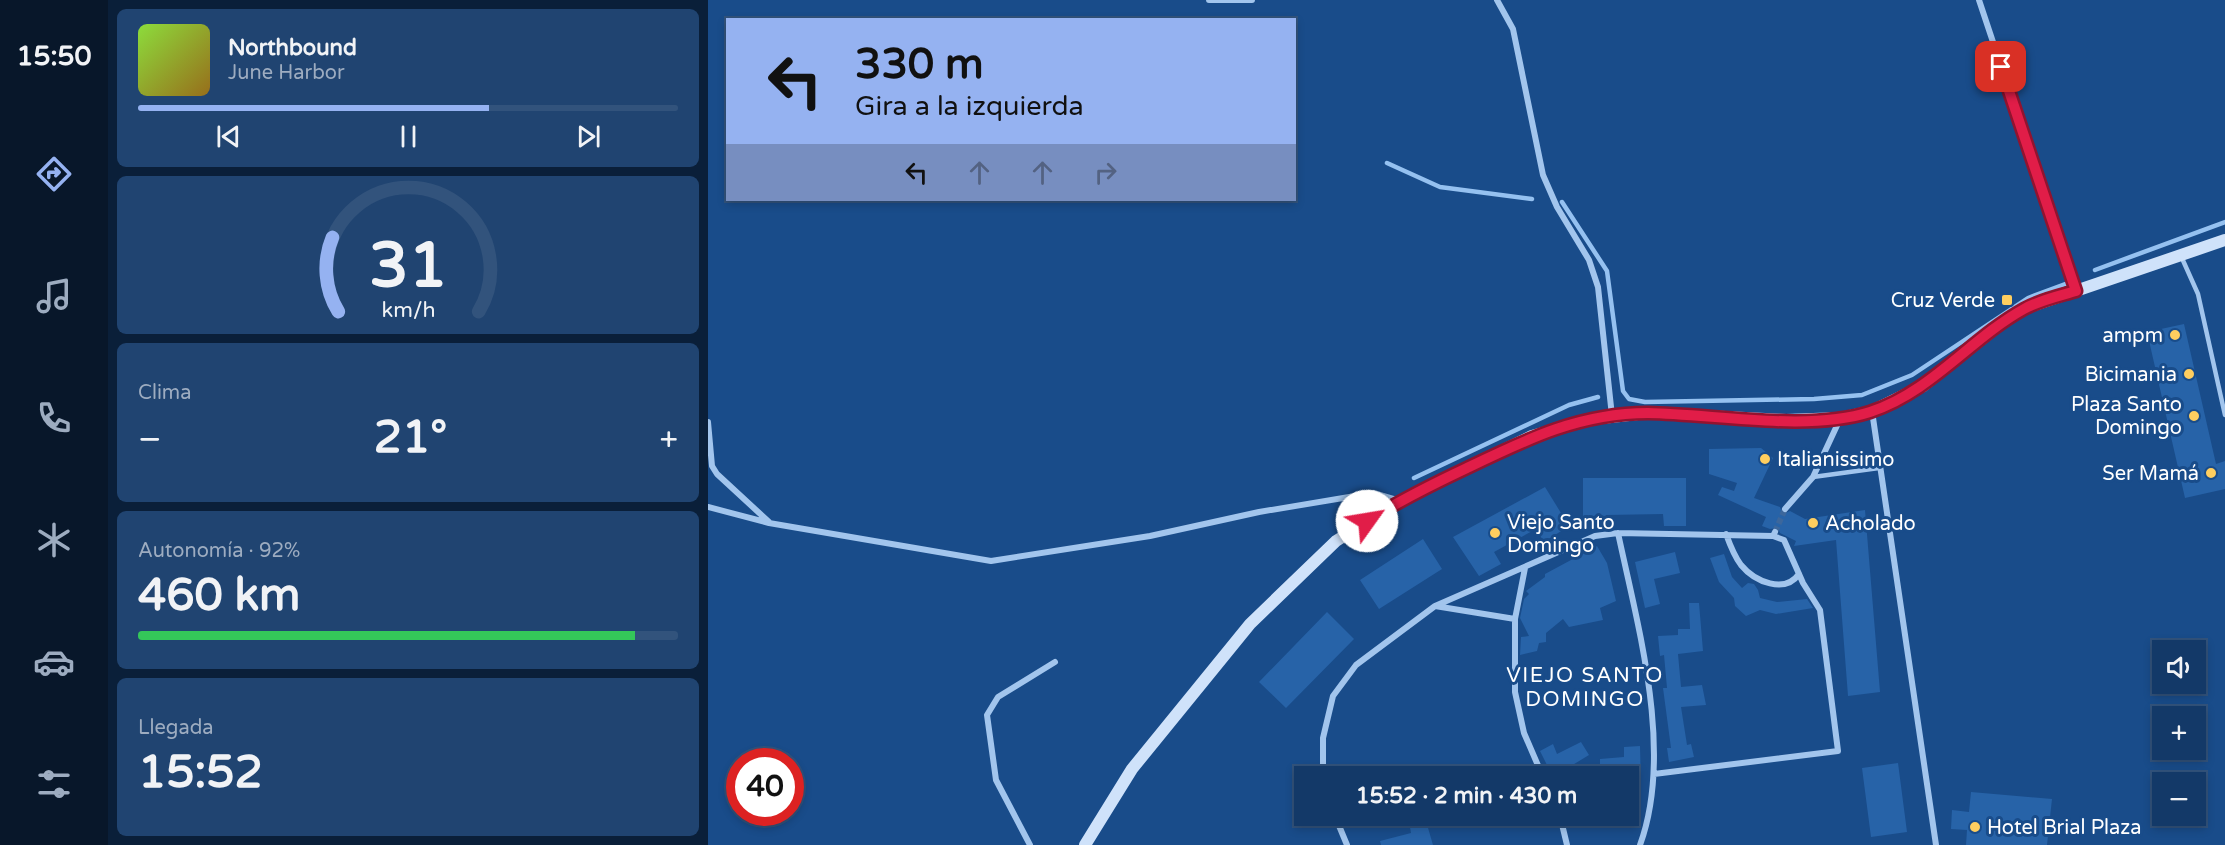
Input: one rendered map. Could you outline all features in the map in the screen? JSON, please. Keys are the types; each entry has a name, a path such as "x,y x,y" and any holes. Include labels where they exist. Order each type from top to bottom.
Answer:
{"street":[{"path":"1209,0 1252,0"},
{"path":"1497,0 1513,29 1543,175 1557,207 1589,260 1598,287 1612,417"},
{"path":"1979,0 2076,291"},
{"path":"1085,845 1132,769 1250,624 1336,541 1400,501 1532,436 1572,423 1647,413 1786,420 1840,418 1872,411 1923,386 2002,323 2026,308 2225,240"},
{"path":"1872,411 1936,845"},
{"path":"1785,509 1813,477 1840,418"},
{"path":"708,422 709,455 712,466 717,474 769,523"},
{"path":"708,507 769,523 991,561 1150,536 1259,512 1373,493 1400,501"},
{"path":"1618,533 1650,682 1654,774 1648,823 1641,845"},
{"path":"1323,766 1323,738 1333,696 1356,665 1435,606 1595,536 1618,533 1774,534 1784,540 1820,610 1838,751 1654,774"},
{"path":"1726,534 1742,567 1762,581 1779,586 1795,580 1799,573"},
{"path":"1525,568 1515,619 1515,692 1524,733 1538,766"},
{"path":"1435,606 1515,619"},
{"path":"1030,845 996,780 987,715 998,697 1055,662"},
{"path":"1339,826 1347,845"},
{"path":"1562,826 1567,845"}],"lane":[{"path":"2181,256 2198,294 2225,415"},
{"path":"1813,477 1879,468"}],"building":[{"path":"2184,324 2216,464 2225,461 2225,489 2185,498 2147,332"},
{"path":"1761,448 1773,458 1754,498 1780,507 1783,514 1790,511 1805,519 1865,510 1880,692 1848,696 1836,540 1794,546 1796,541 1780,533 1778,528 1770,529 1762,526 1766,517 1718,495 1722,487 1734,491 1737,483 1709,474 1709,449"},
{"name":"Viejo Santo Domingo","path":"1583,478 1686,478 1686,526 1664,526 1663,514 1606,515 1606,524 1583,524"},
{"name":"Viejo Santo Domingo","path":"1545,487 1569,526 1544,542 1536,529 1494,552 1501,564 1479,576 1453,537"},
{"path":"1423,539 1442,569 1379,609 1360,580"},
{"path":"1597,546 1607,563 1616,601 1600,608 1603,620 1569,627 1563,619 1546,633 1546,642 1539,643 1537,651 1520,655 1521,637 1529,636 1520,618 1524,599 1529,594 1526,591 1545,577 1545,574"},
{"name":"Viejo Santo Domingo","path":"1675,552 1680,573 1654,579 1660,604 1645,608 1635,562"},
{"path":"1724,554 1732,577 1742,588 1748,583 1754,584 1760,598 1777,602 1807,599 1813,608 1776,614 1760,610 1746,616 1735,606 1734,598 1719,582 1710,558"},
{"path":"1689,603 1699,603 1703,651 1678,654 1681,687 1702,685 1706,705 1681,707 1687,745 1691,744 1694,757 1669,762 1667,748 1671,748 1663,688 1667,688 1664,655 1660,656 1658,636 1678,635 1678,629 1690,629"},
{"path":"1327,612 1354,639 1286,708 1259,682"},
{"name":"Viejo Santo Domingo","path":"1581,742 1589,755 1571,766 1548,766 1540,751 1553,744 1557,754"},
{"path":"1640,746 1641,786 1639,786 1639,766 1600,766 1600,759 1624,757 1624,747"},
{"path":"1898,763 1907,832 1871,837 1862,768"},
{"path":"1971,792 2052,799 2047,845 1966,845 1967,830 1951,829 1952,810 1969,812"},
{"path":"1427,826 1433,845 1381,845 1380,841 1411,833 1410,827"}],"waterway":[{"path":"1387,163 1440,187 1532,199"},
{"path":"1562,202 1607,271 1623,391 1629,399 1645,402 1814,399 1862,395 1912,375 2028,298 2068,283"},
{"path":"2095,270 2225,222"},
{"path":"1414,478 1569,405 1598,397"}],"tunnel":[{"path":"1775,532 1785,509"}],"place":[{"name":"Cruz Verde","path":"2007,300"},
{"name":"ampm","path":"2175,335"},
{"name":"Bicimania","path":"2189,374"},
{"name":"Plaza Santo Domingo","path":"2194,416"},
{"name":"Italianissimo","path":"1765,459"},
{"name":"Ser Mamá","path":"2211,473"},
{"name":"Acholado","path":"1813,523"},
{"name":"Viejo Santo Domingo","path":"1495,533"},
{"name":"Hotel Brial Plaza","path":"1975,827"}],"district":[{"name":"VIEJO SANTO DOMINGO","path":"1585,687"}],"route":[{"path":"1367,521 1400,501 1532,436 1572,423 1647,413 1786,420 1840,418 1872,411 1923,386 2002,323 2026,308 2076,291 2001,67"}]}
